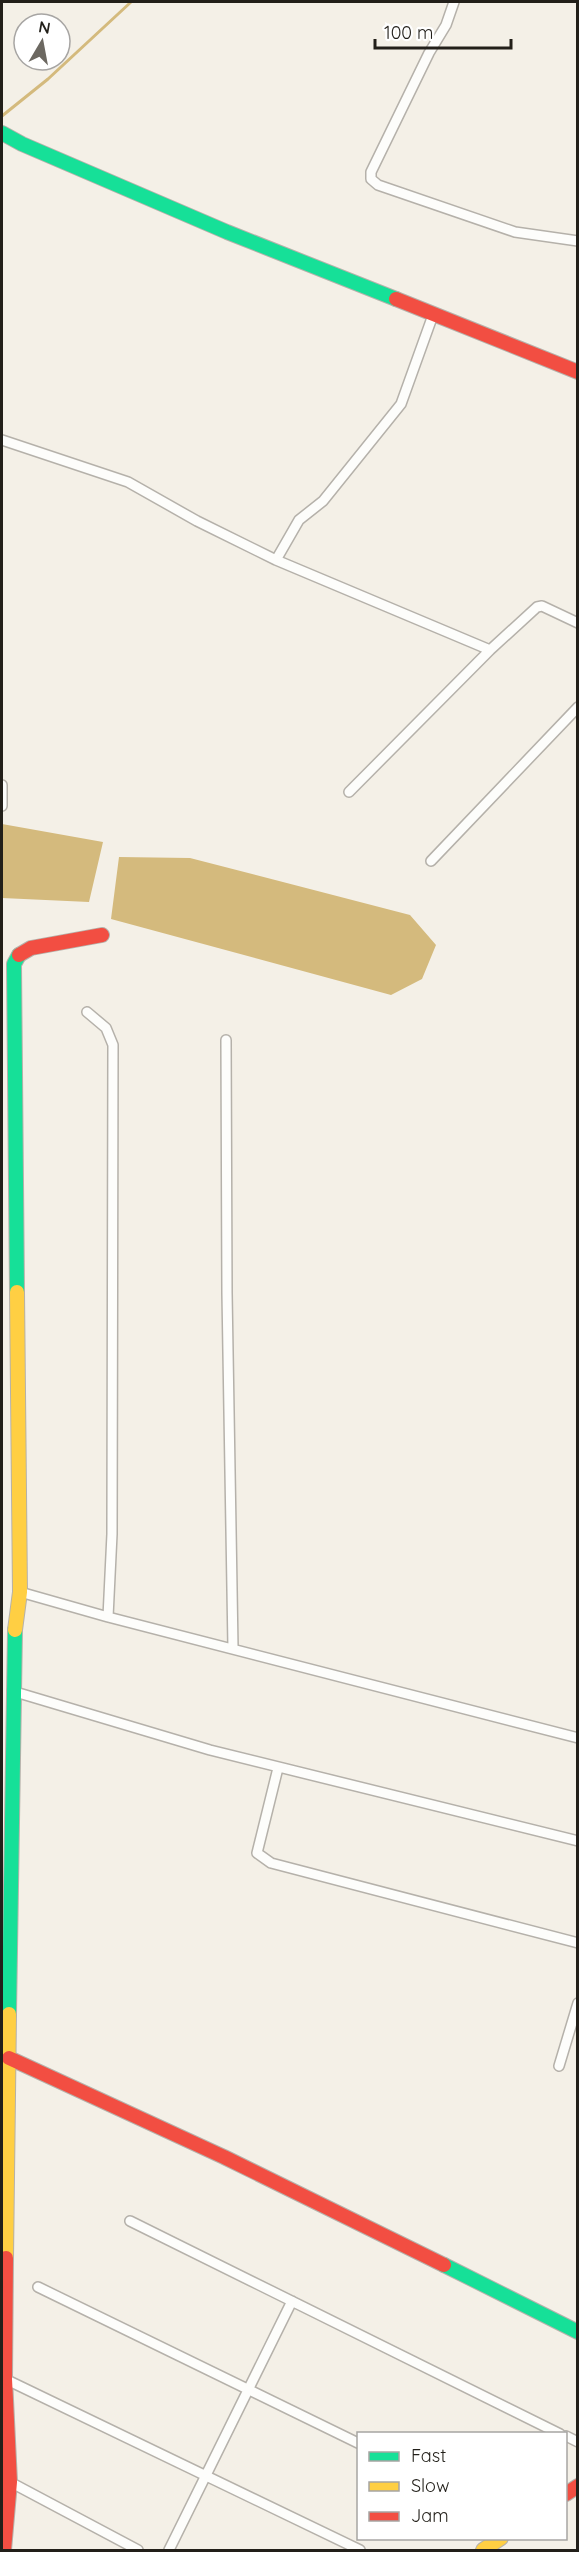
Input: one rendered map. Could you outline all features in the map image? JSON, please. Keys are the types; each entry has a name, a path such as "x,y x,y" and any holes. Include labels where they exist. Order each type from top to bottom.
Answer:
{"street":[{"path":"454,2 446,25 429,53 371,172 371,179 378,185 515,232 578,241"},
{"path":"2,133 22,144 216,227 578,372"},
{"path":"276,560 299,520 323,501 401,404 433,315"},
{"path":"2,440 128,482 197,521 276,560 490,650"},
{"path":"349,792 490,650 539,606 578,623"},
{"path":"432,861 578,707"},
{"path":"2,785 2,806"},
{"path":"4,2550 10,2482 5,2379 12,1691 15,1622 20,1592 14,964 20,953 31,948 102,935"},
{"path":"87,1012 106,1028 113,1045 112,1534 108,1617"},
{"path":"226,1040 227,1293 233,1648"},
{"path":"20,1592 108,1617 578,1738"},
{"path":"12,1691 210,1750 578,1841"},
{"path":"278,1768 257,1853 271,1863 578,1944"},
{"path":"559,2066 578,2003"},
{"path":"9,2058 150,2121 348,2216 578,2332"},
{"path":"130,2221 558,2432"},
{"path":"38,2287 357,2442"},
{"path":"169,2550 292,2301"},
{"path":"5,2379 360,2550"},
{"path":"10,2482 138,2550"},
{"path":"483,2550 498,2540"}],"shaded area":[{"path":"2,824 103,842 89,902 2,898"},
{"path":"119,857 190,858 410,915 436,945 422,979 391,995 111,919"}],"waterway":[{"path":"2,116 48,79 131,2"}],"traffic: fast":[{"path":"2,133 22,144 227,232 396,299"},
{"path":"17,1292 14,964 19,955"},
{"path":"9,2014 15,1630"},
{"path":"444,2265 578,2332"}],"traffic: slow":[{"path":"15,1630 20,1592 17,1292"},
{"path":"6,2258 9,2014"},
{"path":"483,2550 498,2540"}],"traffic: jam":[{"path":"396,299 578,372"},
{"path":"19,955 31,948 102,935"},
{"path":"9,2058 224,2157 444,2265"},
{"path":"4,2550 10,2482 5,2379 6,2258"},
{"path":"567,2493 578,2486"}]}
